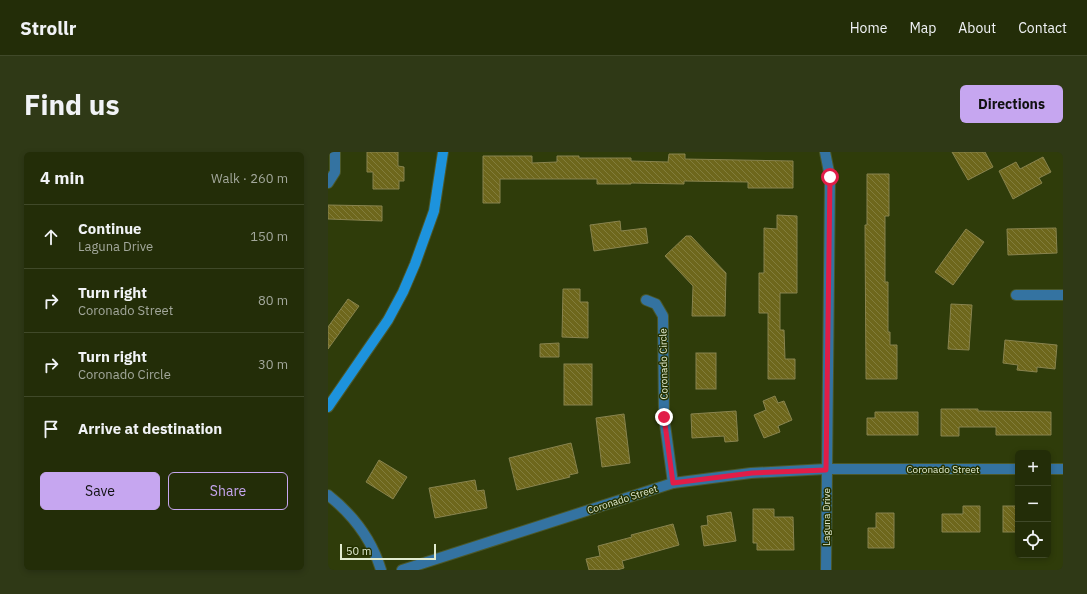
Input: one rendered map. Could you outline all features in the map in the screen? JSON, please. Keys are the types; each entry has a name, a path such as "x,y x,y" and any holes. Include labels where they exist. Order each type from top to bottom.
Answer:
{"main road":[{"path":"328,406 388,320 403,292 415,264 434,210 443,152"}],"street":[{"path":"328,183 335,172 335,152"},
{"name":"Laguna Drive","path":"825,152 830,177 826,570"},
{"path":"1016,295 1063,295"},
{"name":"Coronado Circle","path":"646,300 656,304 662,316 664,417 673,483"},
{"name":"Coronado Street","path":"402,570 673,483 752,473 826,470 1015,469"},
{"path":"1051,469 1063,469"},
{"path":"328,494 339,504 365,535 378,559 381,570"}],"building":[{"path":"367,152 398,152 398,166 404,167 404,181 399,181 399,189 373,189 373,172 367,172"},
{"path":"952,152 985,152 993,167 968,180"},
{"path":"669,154 685,154 685,159 793,161 793,188 748,188 748,182 684,181 684,184 597,184 597,179 500,179 500,203 483,203 483,156 532,156 532,163 557,162 557,156 579,156 579,158 631,158 631,161 668,162"},
{"path":"1043,157 1051,172 1039,178 1042,183 1013,199 999,171 1016,162 1020,169"},
{"path":"867,174 889,174 889,216 885,216 885,282 888,282 888,332 890,332 890,345 897,345 897,379 866,379 865,225 867,225"},
{"path":"328,205 382,206 382,221 328,219"},
{"path":"777,215 797,216 797,293 780,293 780,330 784,330 785,359 795,359 795,379 768,379 768,313 759,313 759,273 764,273 764,228 777,229"},
{"path":"620,221 621,231 646,228 648,243 594,251 590,225"},
{"path":"1056,228 1057,253 1008,255 1007,229"},
{"path":"966,229 984,242 953,285 935,272"},
{"path":"686,236 691,236 726,273 725,316 692,316 693,286 665,256"},
{"path":"563,289 580,289 580,302 588,302 588,338 562,337"},
{"path":"348,299 359,306 328,349 328,327"},
{"path":"951,304 972,305 969,350 948,349"},
{"path":"1005,340 1057,345 1055,369 1037,367 1037,372 1017,370 1018,365 1003,363"},
{"path":"559,343 559,357 540,357 540,344"},
{"path":"696,353 716,353 716,389 696,389"},
{"path":"564,364 592,364 592,405 564,405"},
{"path":"775,396 778,403 784,401 792,420 778,426 780,432 764,438 754,415 766,410 763,401"},
{"path":"941,409 1051,412 1051,435 996,435 996,427 959,427 959,436 941,436"},
{"path":"736,411 738,441 725,442 724,436 692,438 691,414"},
{"path":"875,412 918,412 918,435 867,435 867,418 875,418"},
{"path":"624,414 630,463 602,467 596,418"},
{"path":"571,443 578,473 569,475 570,477 517,490 509,458"},
{"path":"379,460 407,477 393,499 366,482"},
{"path":"475,480 477,491 484,490 487,508 435,518 429,488"},
{"path":"963,506 980,506 980,532 942,532 942,514 963,514"},
{"path":"1003,506 1015,506 1015,532 1003,532"},
{"path":"753,509 774,509 774,517 793,517 794,550 757,550 757,543 753,543"},
{"path":"731,512 736,541 704,546 701,526 708,525 707,516"},
{"path":"876,513 894,513 894,548 868,548 868,528 876,528"},
{"path":"673,524 679,545 622,561 624,568 617,570 589,570 586,559 600,556 598,546 632,537 631,535"}],"route":[{"path":"664,417 673,483 752,473 826,470 830,177"}]}
